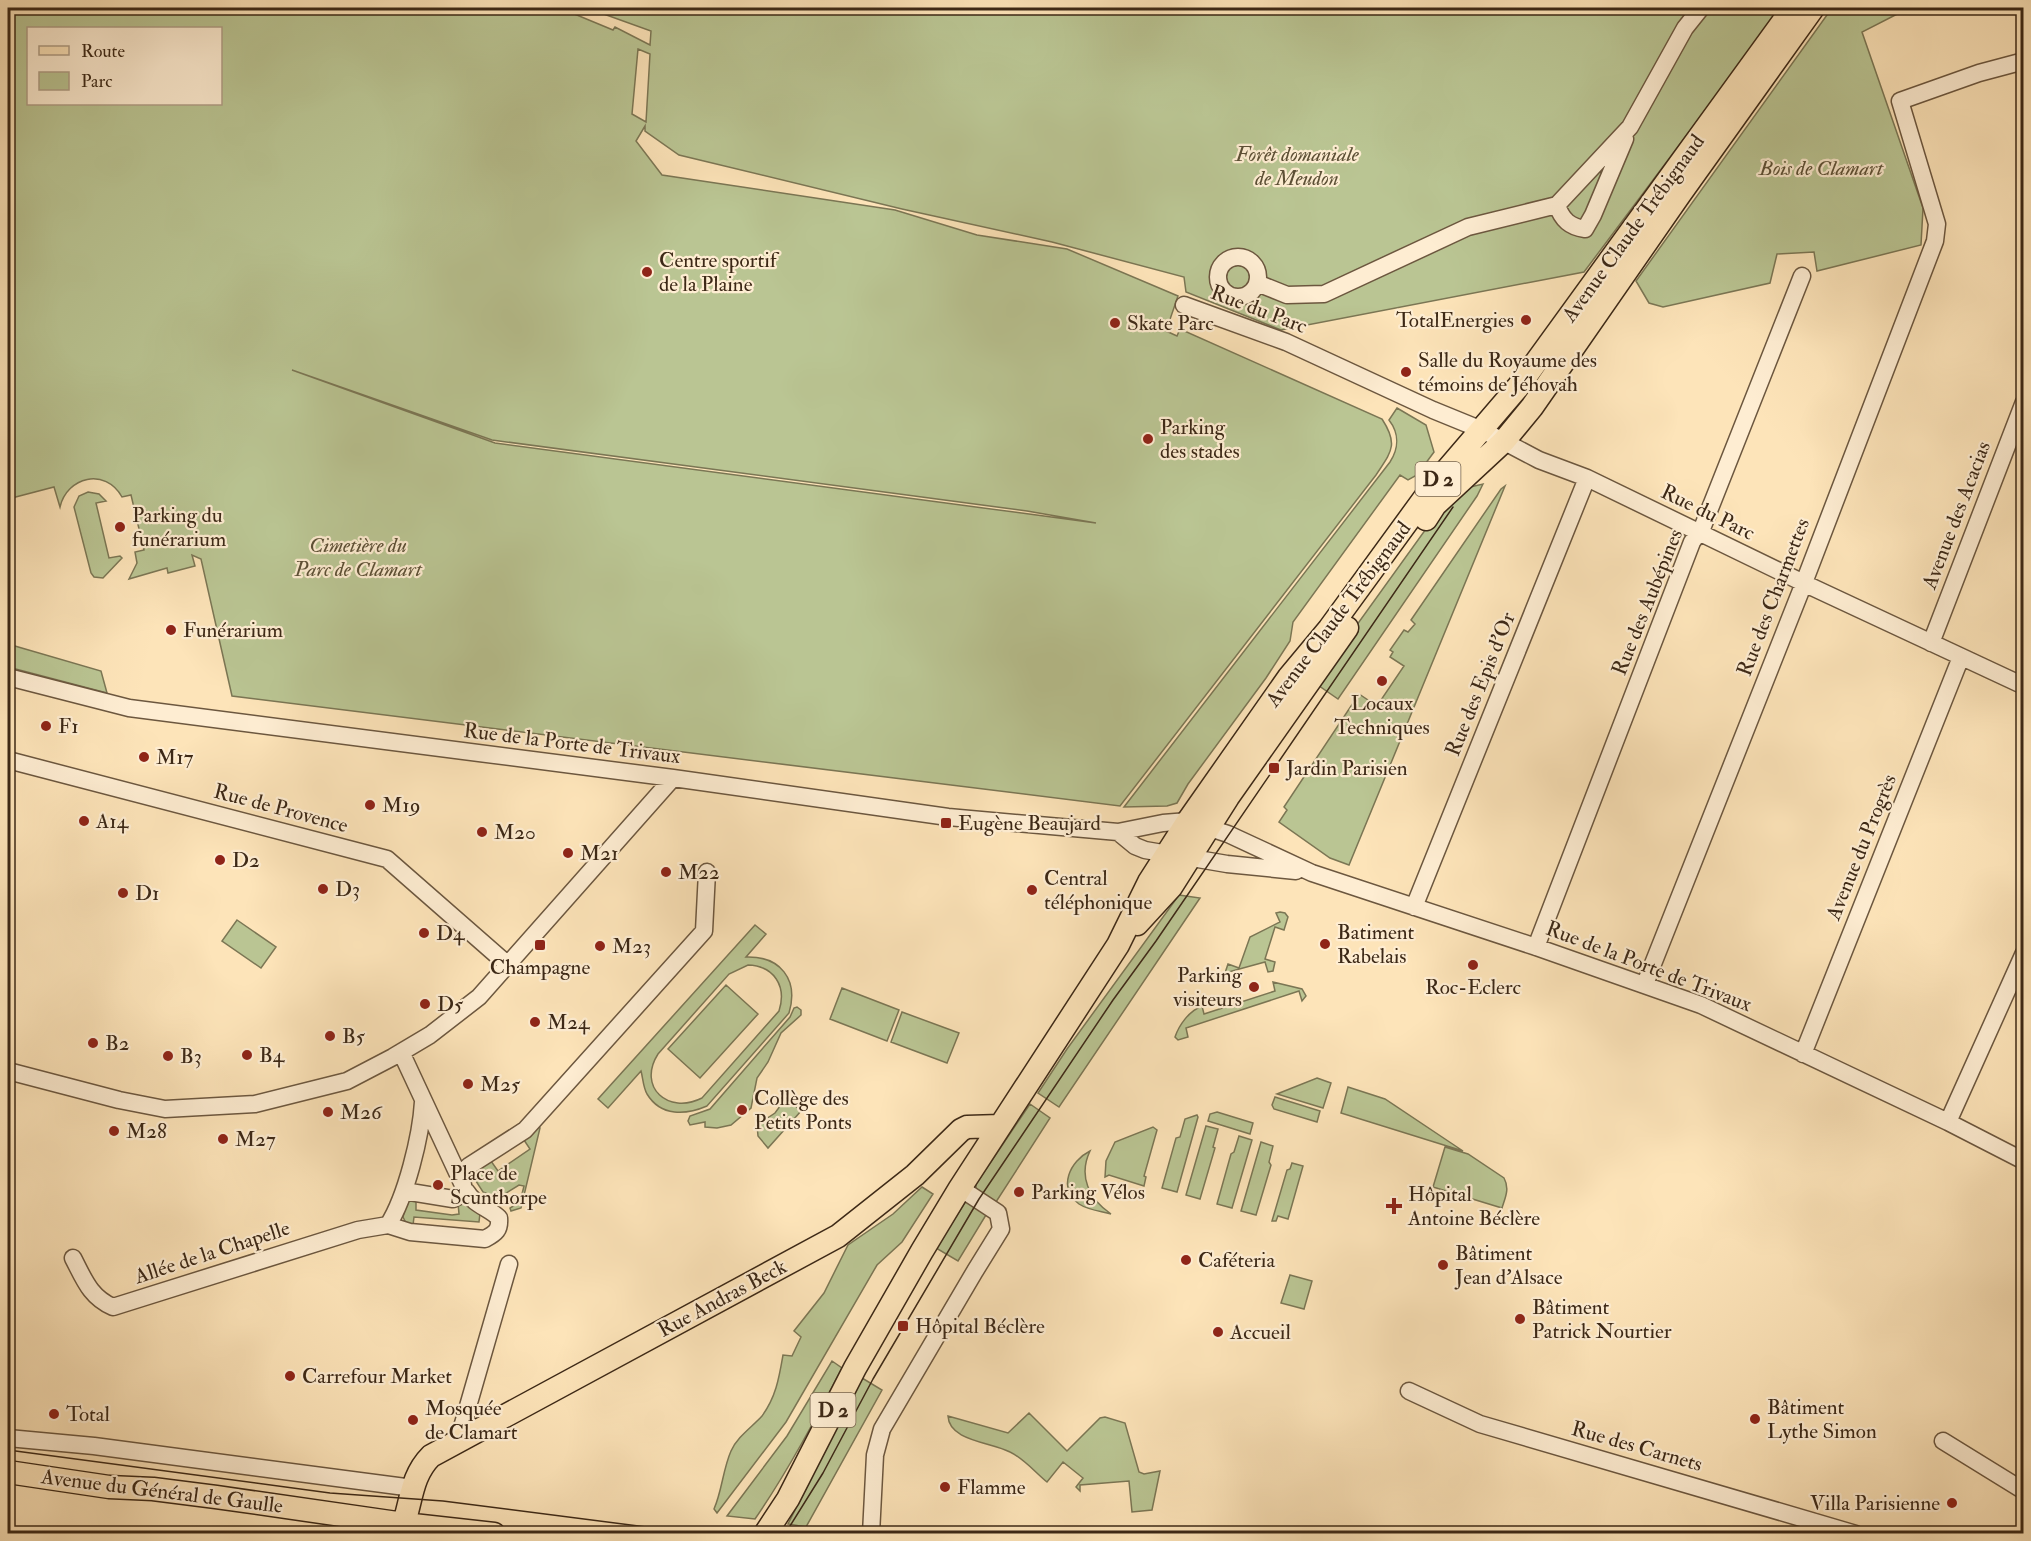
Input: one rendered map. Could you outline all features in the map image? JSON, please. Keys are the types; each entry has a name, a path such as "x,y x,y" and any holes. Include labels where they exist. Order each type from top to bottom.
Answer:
{"main road":[{"name":"Avenue Claude Trébignaud","path":"1000,1126 1119,945 1149,882 1166,855 1199,824 1289,677 1329,629 1434,485 1522,382 1793,8"},
{"name":"Avenue Claude Trébignaud","path":"1504,441 1539,398 1680,194 1813,8"},
{"name":"D 2","path":"1199,824 1272,732 1435,506 1504,441"},
{"name":"Avenue Claude Trébignaud","path":"1189,859 1199,824"},
{"name":"D 2","path":"1119,945 1171,887 1189,859"},
{"name":"D 2","path":"765,1533 788,1499 855,1368 902,1286 1000,1126"},
{"name":"Rue Andras Beck","path":"402,1529 416,1477 431,1456 838,1236 915,1175 961,1130 967,1127 1000,1126"},
{"name":"Avenue du Général de Gaulle","path":"8,1472 101,1486 153,1489 206,1496 402,1529 494,1533"}],"street":[{"path":"1557,205 1566,222 1585,229 1630,127 1685,28 1701,8"},
{"name":"Rue des Charmettes","path":"1645,984 1935,241 1937,224 1900,101 1979,73 2024,61"},
{"path":"1257,283 1287,295 1323,294 1468,227 1557,205 1630,127"},
{"name":"Rue des Aubépines","path":"1536,947 1692,542 1699,532 1802,276"},
{"name":"Rue du Parc","path":"1184,305 1286,342 1433,410 1482,430 1539,460 1587,478 1803,584 2024,686"},
{"name":"Avenue des Acacias","path":"1931,643 2024,402"},
{"name":"Rue des Epis d'Or","path":"1414,907 1587,478"},
{"name":"Avenue du Progrès","path":"1803,1054 1961,657"},
{"name":"Rue de la Porte de Trivaux","path":"8,670 15,679 129,708 673,778 948,817 1118,832 1163,824 1199,824 1312,873 1536,947 1701,1005 1948,1122 2024,1161"},
{"name":"Rue de Provence","path":"8,760 387,859 508,965"},
{"path":"8,1071 118,1100 165,1109 255,1104 347,1081 430,1035 479,997 673,778"},
{"name":"Rue de la Porte de Trivaux","path":"1118,832 1135,846 1166,855 1312,873"},
{"path":"459,1175 469,1166 525,1130 704,931 707,872"},
{"path":"1948,1122 2024,953"},
{"path":"401,1052 467,1192 478,1204 491,1210 499,1218 500,1226 496,1233 485,1239 410,1232 388,1225 404,1191 422,1119 423,1102"},
{"path":"872,1533 875,1455 882,1429 1001,1229 998,1213 960,1188"},
{"path":"404,1191 453,1199 467,1192"},
{"name":"Allée de la Chapelle","path":"73,1258 91,1290 101,1301 113,1307 358,1230 388,1225"},
{"path":"458,1442 509,1264"},
{"name":"Rue des Carnets","path":"1409,1391 1480,1424 1856,1533"},
{"name":"Avenue du Général de Gaulle","path":"8,1438 94,1446 413,1488"},
{"path":"1942,1441 2024,1491"}],"green space":[{"path":"8,8 560,8 613,30 615,27 650,45 651,31 587,8 1782,8 1584,272 1281,330 1186,292 1184,277 1052,242 902,209 679,155 645,131 645,126 636,141 662,175 895,210 977,235 1067,249 1178,296 1166,331 1177,336 1180,329 1382,419 1392,442 1389,454 1376,475 1120,806 232,696 201,559 192,555 195,566 168,573 167,568 129,579 137,563 135,552 144,550 131,495 122,497 106,482 87,479 70,489 60,507 54,487 8,499","holes":["638,49 650,54 646,122 632,114","292,370 492,440 1027,511 1096,523 495,443"]},
{"name":"Bois de Clamart","path":"1832,8 1909,8 1862,32 1923,208 1921,245 1817,271 1814,252 1777,254 1770,283 1663,307 1649,303 1636,281"},
{"path":"1397,408 1426,425 1434,452 1417,475 1408,480 1400,475 1293,622 1290,641 1266,678 1188,784 1177,803 1167,806 1124,807 1390,462 1397,441 1395,430 1389,420"},
{"path":"1483,484 1338,699 1315,683 1436,515 1466,488"},
{"path":"1505,486 1349,865 1330,858 1279,822 1287,810 1284,807 1359,694 1377,706 1404,666 1390,657 1393,652 1390,650 1404,630 1408,632 1415,624 1411,620"},
{"path":"88,492 99,494 106,501 96,503 109,558 120,556 122,558 103,578 94,577 91,573 74,507 79,496"},
{"path":"8,644 101,671 107,693 8,667"},
{"path":"1179,895 1200,898 1059,1107 1038,1093 1067,1049"},
{"path":"1276,913 1285,913 1288,917 1284,930 1275,927 1265,959 1275,962 1273,971 1268,972 1265,962 1225,973 1228,964 1239,968 1250,937 1280,922"},
{"path":"237,920 276,947 261,968 222,941"},
{"path":"755,925 766,934 746,957 768,961 777,965 784,972 791,990 789,1013 707,1106 682,1112 659,1107 647,1094 641,1071 608,1108 598,1099","holes":["748,965 757,966 771,973 780,986 779,1011 702,1098 678,1103 659,1095 651,1077 652,1066 658,1054 729,974"]},
{"path":"1273,982 1302,989 1306,996 1302,1001 1299,991 1186,1028 1188,1037 1178,1040 1175,1037 1185,1019 1197,1008 1202,1006 1204,1014 1275,991"},
{"path":"726,985 758,1014 700,1078 668,1049"},
{"path":"842,988 899,1010 887,1041 830,1019"},
{"path":"797,1007 801,1010 801,1015 781,1033 768,1062 757,1078 751,1108 731,1125 717,1128 705,1127 705,1122 690,1125 688,1121 690,1116 710,1109"},
{"path":"902,1012 959,1033 947,1063 891,1042"},
{"path":"1317,1078 1331,1083 1323,1108 1277,1094"},
{"path":"1348,1087 1385,1099 1463,1151 1341,1113"},
{"path":"1275,1097 1320,1111 1317,1122 1274,1109 1272,1105"},
{"path":"786,1098 801,1111 768,1148 758,1136 757,1125 775,1113"},
{"path":"1030,1104 1050,1118 996,1202 976,1189 976,1184"},
{"path":"1217,1112 1253,1123 1250,1134 1208,1121 1210,1114"},
{"path":"1197,1115 1177,1192 1162,1188 1176,1138 1180,1137 1185,1119"},
{"path":"1206,1126 1218,1129 1213,1147 1215,1148 1200,1199 1186,1195"},
{"path":"538,1127 540,1128 521,1208 511,1211 510,1208 520,1202 524,1186 519,1185 500,1197 502,1200 483,1192 472,1175 491,1161 498,1171 530,1149 524,1140"},
{"path":"1153,1127 1157,1130 1144,1176 1146,1177 1144,1186 1109,1175 1105,1177 1106,1161 1115,1142"},
{"path":"1239,1136 1252,1140 1232,1208 1217,1204 1231,1154 1234,1152"},
{"path":"1261,1142 1273,1146 1269,1162 1271,1165 1256,1215 1241,1211"},
{"path":"1445,1147 1468,1154 1504,1178 1507,1190 1502,1208 1433,1187"},
{"path":"1090,1151 1085,1169 1088,1186 1097,1201 1111,1214 1079,1204 1072,1198 1069,1190 1069,1175 1072,1168 1083,1155"},
{"path":"1292,1163 1303,1166 1288,1219 1278,1216 1276,1221 1272,1221 1287,1170 1290,1169"},
{"path":"922,1187 933,1194 902,1242 877,1265 786,1422 717,1513 714,1509 731,1451 737,1441 762,1416 771,1402 783,1355 792,1356 801,1337 794,1331 824,1293 848,1245 893,1214"},
{"path":"416,1198 416,1210 452,1215 459,1214 458,1203 464,1203 480,1213 479,1222 414,1217 413,1225 406,1223 403,1217 406,1204 410,1199"},
{"path":"966,1201 986,1215 958,1261 936,1248"},
{"path":"1290,1275 1312,1281 1304,1309 1281,1303"},
{"path":"832,1361 842,1368 790,1464 755,1519 727,1516 787,1436"},
{"path":"862,1378 882,1390 806,1527 788,1524"},
{"path":"1029,1413 1067,1451 1100,1418 1105,1417 1125,1423 1139,1472 1144,1474 1160,1471 1152,1510 1132,1512 1129,1481 1080,1485 1080,1491 1076,1487 1083,1478 1063,1462 1047,1482 1015,1455 972,1440 955,1431 948,1416 1008,1433"}],"tram line":[{"path":"785,1534 823,1473 873,1379 979,1199 1113,1000 1156,941 1453,507"},
{"path":"8,1450 330,1493 443,1501 701,1534"}],"place":[{"name":"Centre sportif de la Plaine","path":"647,272"},
{"name":"TotalEnergies","path":"1526,320"},
{"name":"Skate Parc","path":"1115,323"},
{"name":"Salle du Royaume des témoins de Jéhovah","path":"1406,372"},
{"name":"Parking des stades","path":"1148,439"},
{"name":"Parking du funérarium","path":"120,527"},
{"name":"Funérarium","path":"171,630"},
{"name":"Locaux Techniques","path":"1382,681"},
{"name":"F1","path":"46,726"},
{"name":"M17","path":"144,757"},
{"name":"Jardin Parisien","path":"1274,768"},
{"name":"M19","path":"370,805"},
{"name":"A14","path":"84,821"},
{"name":"Eugène Beaujard","path":"946,823"},
{"name":"M20","path":"482,832"},
{"name":"M21","path":"568,853"},
{"name":"D2","path":"220,860"},
{"name":"M22","path":"666,872"},
{"name":"D3","path":"323,889"},
{"name":"Central téléphonique","path":"1032,890"},
{"name":"D1","path":"123,893"},
{"name":"D4","path":"424,933"},
{"name":"Batiment Rabelais","path":"1325,944"},
{"name":"Champagne","path":"540,945"},
{"name":"M23","path":"600,946"},
{"name":"Roc-Eclerc","path":"1473,965"},
{"name":"Parking visiteurs","path":"1254,987"},
{"name":"D5","path":"425,1004"},
{"name":"M24","path":"535,1022"},
{"name":"B5","path":"330,1036"},
{"name":"B2","path":"93,1043"},
{"name":"B4","path":"247,1055"},
{"name":"B3","path":"168,1056"},
{"name":"M25","path":"468,1084"},
{"name":"Collège des Petits Ponts","path":"742,1110"},
{"name":"M26","path":"328,1112"},
{"name":"M28","path":"114,1131"},
{"name":"M27","path":"223,1139"},
{"name":"Place de Scunthorpe","path":"438,1185"},
{"name":"Parking Vélos","path":"1019,1192"},
{"name":"Hôpital Antoine Béclère","path":"1394,1206"},
{"name":"Caféteria","path":"1186,1260"},
{"name":"Bâtiment Jean d'Alsace","path":"1443,1265"},
{"name":"Bâtiment Patrick Nourtier","path":"1520,1319"},
{"name":"Hôpital Béclère","path":"903,1326"},
{"name":"Accueil","path":"1218,1332"},
{"name":"Carrefour Market","path":"290,1376"},
{"name":"Total","path":"54,1414"},
{"name":"Bâtiment Lythe Simon","path":"1755,1419"},
{"name":"Mosquée de Clamart","path":"413,1420"},
{"name":"Flamme","path":"945,1487"},
{"name":"Villa Parisienne","path":"1952,1503"}],"park label":[{"name":"Forêt domaniale de Meudon","path":"1297,166"},
{"name":"Cimetière du Parc de Clamart","path":"358,557"}]}
